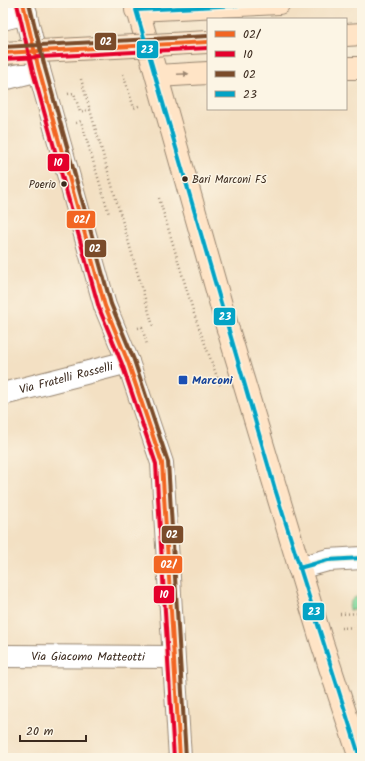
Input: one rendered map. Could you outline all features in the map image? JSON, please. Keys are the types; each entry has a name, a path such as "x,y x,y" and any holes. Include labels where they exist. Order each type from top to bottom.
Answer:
{"main road":[{"path":"279,3 136,6 227,326 299,568 360,758"},
{"path":"347,35 362,34"},
{"path":"3,53 207,42"},
{"path":"347,68 362,68"},
{"path":"157,76 207,73"}],"street":[{"path":"3,19 24,8 105,306 128,362 162,463 180,758"},
{"path":"3,79 37,60"},
{"name":"Via Fratelli Rosselli","path":"3,394 128,362"},
{"path":"299,568 328,560 362,558"},
{"name":"Via Giacomo Matteotti","path":"3,656 173,658"}],"path":[{"path":"81,79 153,326"},
{"path":"67,95 74,93 80,112"},
{"path":"76,113 90,109"},
{"path":"75,123 81,121 109,214"},
{"path":"159,198 195,317 220,387"},
{"path":"340,614 362,613"},
{"path":"340,628 362,627"}],"green space":[{"path":"362,595 362,610 349,610 352,600"}],"transit line":[{"name":"02/","path":"23,3 39,70 105,306 128,362 162,463 180,758"},
{"name":"02","path":"29,3 45,68 111,304 134,360 168,462 186,758"},
{"name":"23","path":"279,3 136,10 275,489 360,758"},
{"name":"10","path":"17,4 33,72 99,308 122,364 156,464 174,758"},
{"name":"02","path":"3,47 207,36"},
{"name":"02/","path":"3,53 207,42"},
{"name":"10","path":"3,59 207,48"},
{"name":"23","path":"299,568 328,560 362,558"}],"place":[{"name":"Bari Marconi FS","path":"185,179"},
{"name":"Poerio","path":"64,184"},
{"name":"Marconi","path":"183,380"}]}
